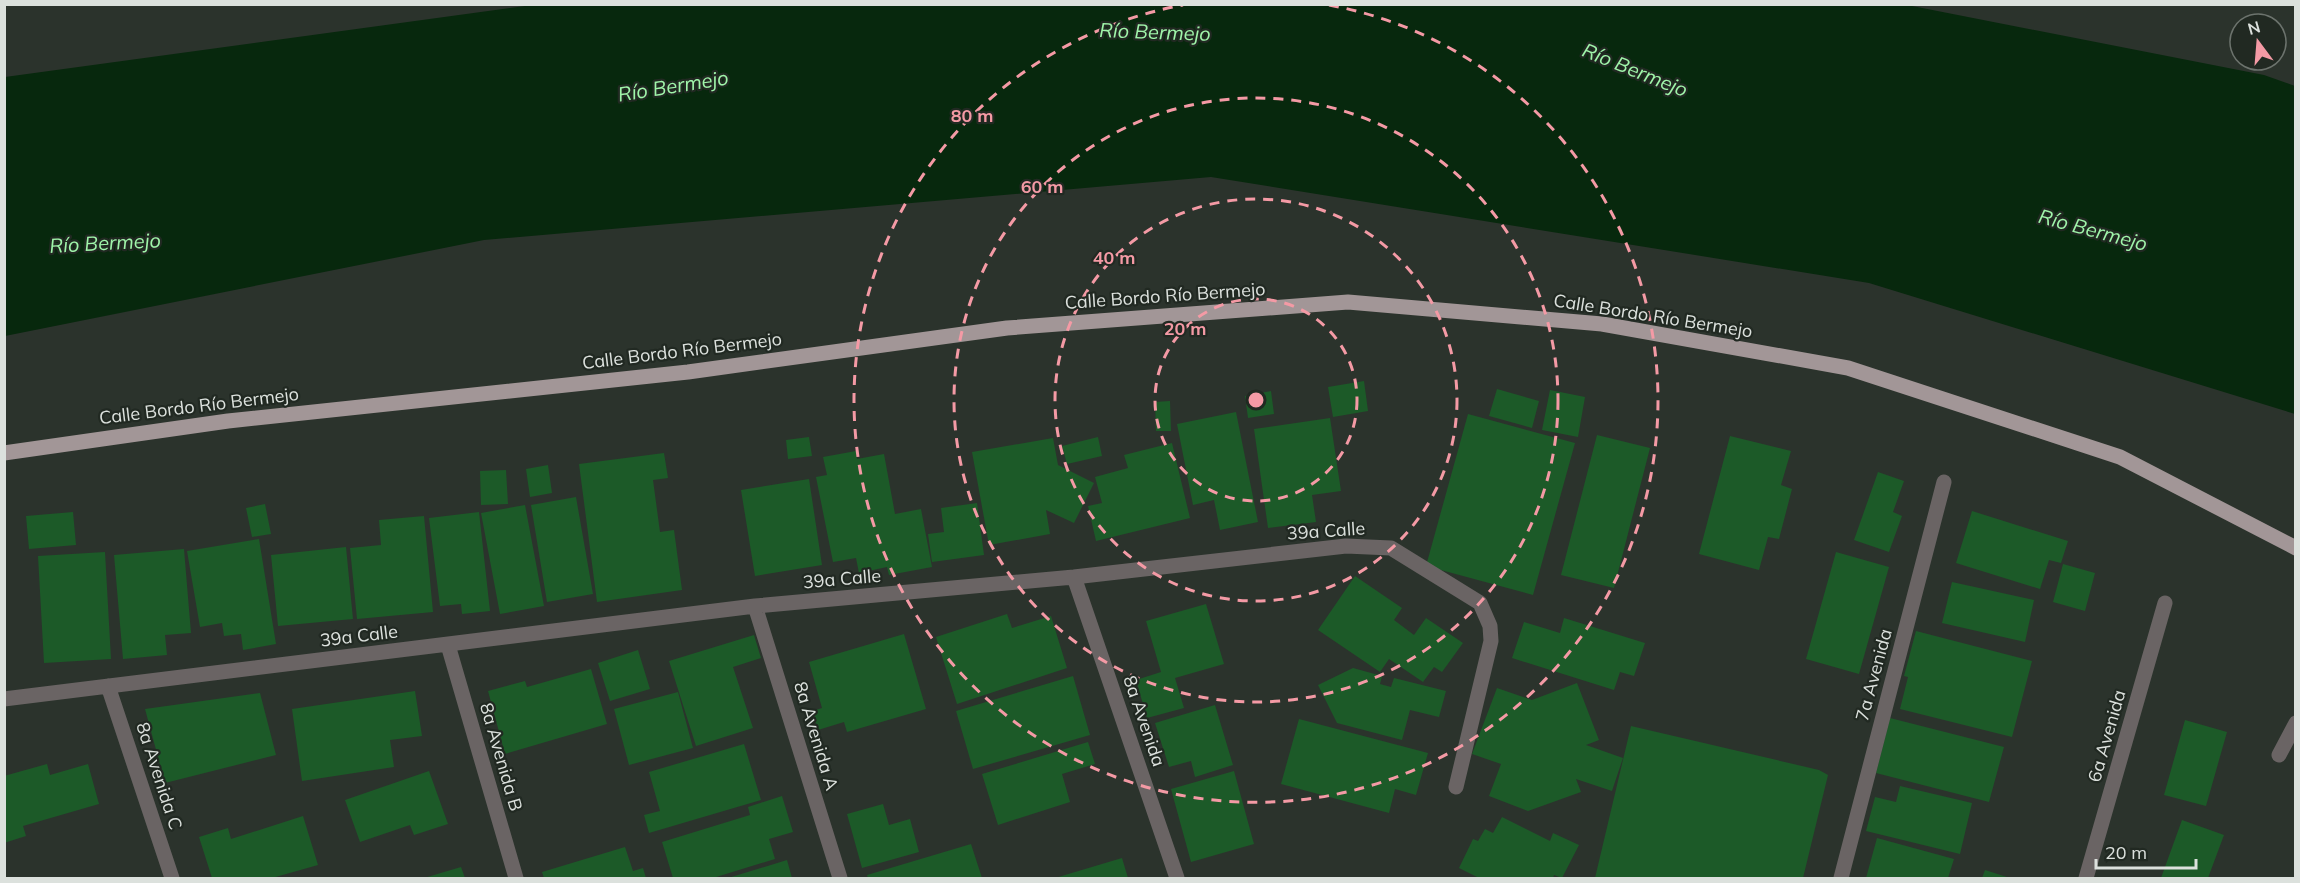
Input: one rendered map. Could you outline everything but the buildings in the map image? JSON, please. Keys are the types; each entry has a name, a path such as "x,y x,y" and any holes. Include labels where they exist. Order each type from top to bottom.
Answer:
{"main road":[{"name":"Calle Bordo Río Bermejo","path":"4,453 262,417 688,372 1007,328 1348,302 1602,324 1848,368 2120,457 2295,548"}],"street":[{"name":"7a Avenida","path":"1841,879 1944,482"},
{"name":"39a Calle","path":"4,699 755,606 1074,577 1346,546 1391,548 1480,603 1490,626 1491,641 1456,787"},
{"name":"8a Avenida","path":"1074,577 1177,879"},
{"name":"6a Avenida","path":"2086,879 2165,603"},
{"name":"8a Avenida A","path":"755,606 840,879"},
{"name":"8a Avenida B","path":"448,645 516,879"},
{"name":"8a Avenida C","path":"108,686 172,879"},
{"path":"2279,755 2295,723"}],"water":[{"name":"Río Bermejo","path":"540,4 1902,4 2228,68 2228,72 2264,75 2295,86 2295,414 1869,283 1211,177 484,240 5,336 5,77"}]}
